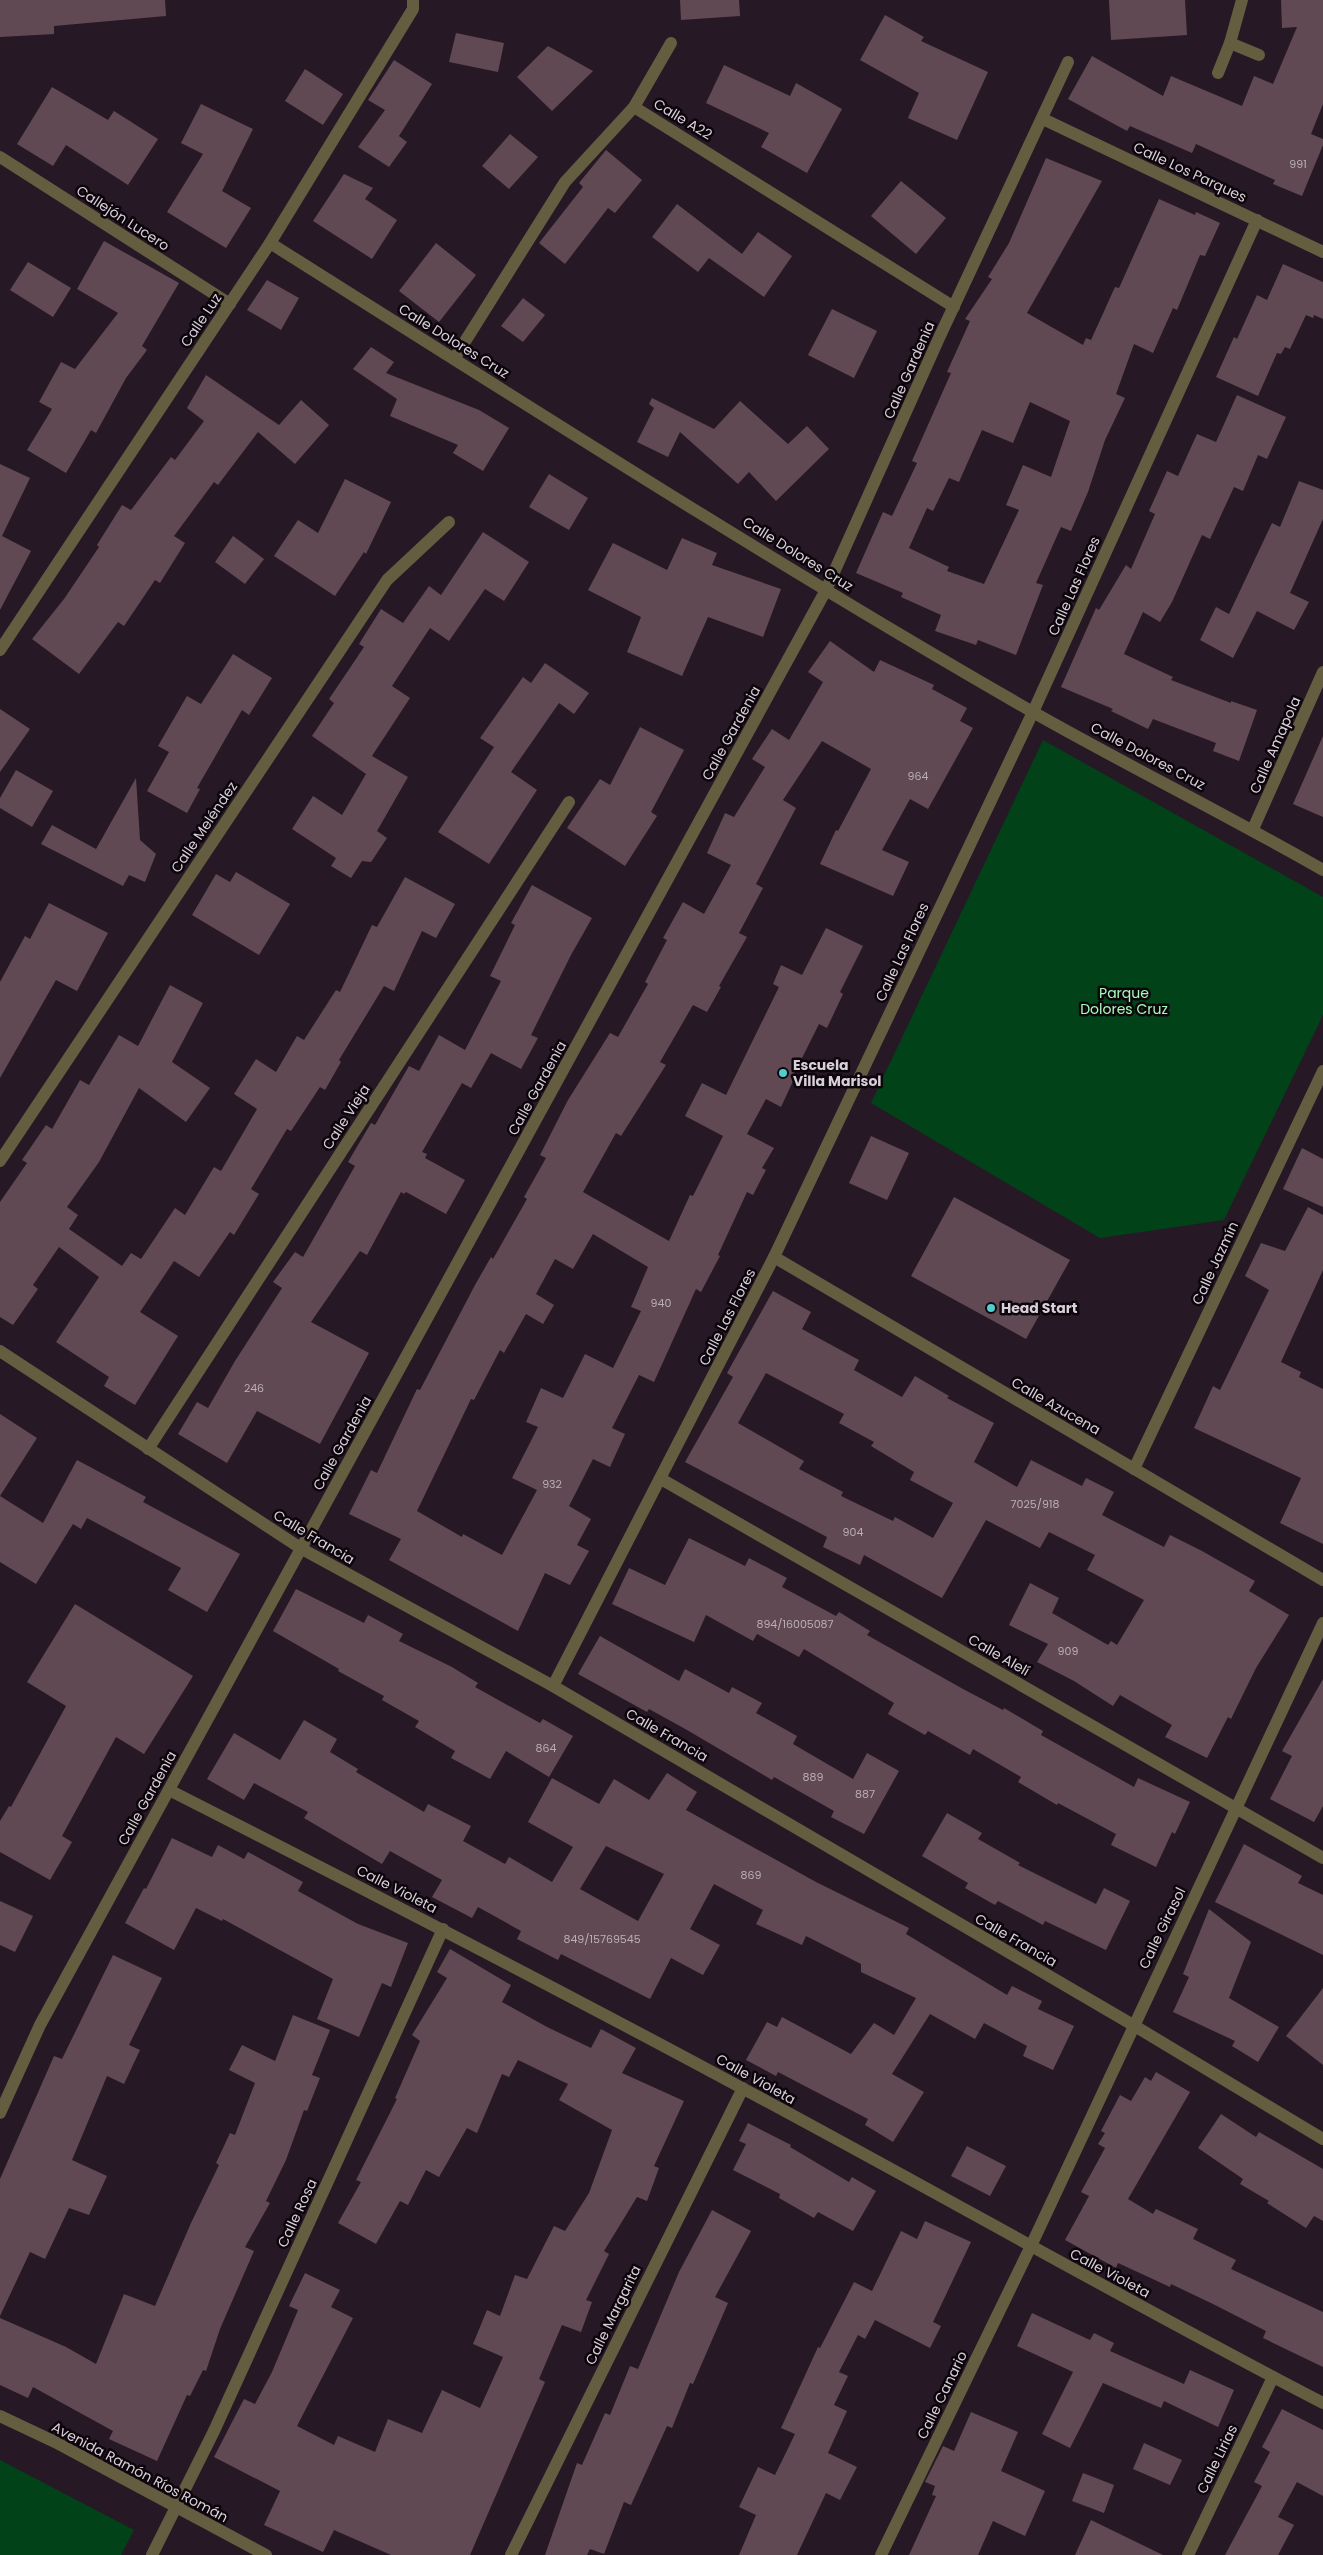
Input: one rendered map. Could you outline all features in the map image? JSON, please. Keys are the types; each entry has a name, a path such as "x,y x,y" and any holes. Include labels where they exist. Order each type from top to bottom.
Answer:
{"street":[{"name":"Calle Luz","path":"0,650 270,243 413,9 414,0"},
{"path":"1218,73 1230,43 1242,0"},
{"path":"634,107 671,43"},
{"path":"1230,43 1259,55"},
{"name":"Calle Gardenia","path":"0,2113 40,2025 826,590 954,307 1068,62"},
{"name":"Calle A22","path":"454,359 565,182 634,107 661,122 954,307"},
{"name":"Calle Los Parques","path":"1043,119 1323,252"},
{"name":"Callejón Lucero","path":"0,157 230,304"},
{"name":"Calle Las Flores","path":"553,1686 774,1257 1033,712 1257,220"},
{"name":"Calle Dolores Cruz","path":"270,243 826,590 1033,712 1252,829 1323,870"},
{"name":"Calle Meléndez","path":"0,1161 387,580 448,522"},
{"name":"Calle Amapola","path":"1252,829 1323,672"},
{"name":"Calle Vieja","path":"148,1449 569,802"},
{"name":"Calle Jazmín","path":"1134,1469 1323,1071"},
{"name":"Calle Azucena","path":"774,1257 1323,1580"},
{"name":"Calle Francia","path":"0,1351 302,1549 553,1686 1133,2025 1323,2139"},
{"name":"Calle Alelí","path":"661,1479 1323,1858"},
{"name":"Calle Girasol","path":"1030,2248 1323,1623"},
{"name":"Calle Violeta","path":"169,1790 443,1929 742,2088 1030,2248 1323,2403"},
{"name":"Calle Rosa","path":"152,2555 218,2422 443,1929"},
{"name":"Calle Margarita","path":"511,2555 742,2088"},
{"name":"Calle Canario","path":"880,2555 1030,2248"},
{"name":"Calle Lirias","path":"1188,2555 1273,2377"},
{"name":"Avenida Ramón Ríos Román","path":"0,2416 55,2442 175,2508 266,2555"}],"green space":[{"name":"Parque Dolores Cruz","path":"1043,740 1323,897 1323,1015 1224,1220 1100,1238 871,1103"},
{"path":"0,2460 134,2530 121,2555 0,2555"}],"building":[{"path":"0,0 165,0 166,16 54,26 54,34 0,37"},
{"path":"680,0 739,0 740,16 681,20"},
{"path":"1109,0 1185,0 1187,35 1111,40"},
{"path":"1281,0 1323,0 1323,104 1311,134 1323,139 1323,145 1302,196 1273,184 1275,180 1196,144 1192,153 1130,126 1127,131 1068,99 1092,56 1163,96 1171,76 1242,106 1254,76 1273,84 1297,27 1282,28"},
{"path":"885,15 924,37 921,41 988,72 957,140 908,118 919,93 860,60"},
{"path":"456,33 504,43 498,72 449,62"},
{"path":"548,46 593,71 552,111 517,77"},
{"path":"394,60 432,84 399,136 407,142 389,167 358,147 385,110 368,100"},
{"path":"724,65 790,96 796,83 842,109 807,173 761,147 769,133 706,103"},
{"path":"305,69 343,94 323,125 285,101"},
{"path":"52,87 108,120 114,111 158,139 128,185 66,145 53,166 17,144"},
{"path":"201,104 253,129 222,191 251,208 226,248 167,212 203,154 181,143"},
{"path":"510,134 538,157 509,189 482,166"},
{"path":"606,150 642,180 615,213 608,208 565,264 539,243 583,187 579,183"},
{"path":"1046,158 1102,181 1027,313 1083,345 1086,338 1091,340 1115,287 1119,288 1159,199 1195,215 1196,212 1220,223 1205,256 1200,255 1177,310 1173,308 1153,353 1134,344 1116,394 1125,398 1105,440 1088,492 1071,531 1061,527 1036,583 1043,585 1016,655 978,640 976,645 935,631 941,615 901,597 903,593 856,573 883,512 892,516 917,463 912,461 951,373 947,372 970,321 965,319 992,279 988,277 1009,243","holes":["1030,402 1070,421 1051,477 1023,465 1006,505 1019,510 984,584 947,571 949,567 909,548 927,508 933,511 949,478 959,482 982,430 1013,443"]},
{"path":"344,174 373,188 365,199 397,220 372,259 313,221"},
{"path":"901,181 946,218 916,254 871,216"},
{"path":"677,204 742,254 758,232 792,256 764,297 709,258 698,272 652,237"},
{"path":"104,241 179,283 142,346 147,350 126,378 96,433 91,430 66,473 27,450 52,409 39,402 61,362 75,369 118,313 77,289"},
{"path":"436,243 476,275 439,322 399,291"},
{"path":"28,262 71,288 53,317 10,290"},
{"path":"1283,264 1323,282 1323,319 1314,315 1313,318 1306,315 1290,349 1285,347 1281,354 1277,353 1258,396 1216,377 1234,337 1237,339 1257,295 1267,300"},
{"path":"267,280 299,298 281,330 247,310"},
{"path":"523,298 545,315 523,342 501,326"},
{"path":"832,309 877,331 854,378 808,355"},
{"path":"371,347 394,362 386,373 479,410 509,428 483,471 453,453 458,445 390,416 397,399 353,369"},
{"path":"206,375 279,425 301,400 329,425 295,464 258,432 218,485 214,482 174,536 185,543 160,583 155,580 124,626 118,622 79,674 32,639 64,599 99,547 97,545 122,505 131,510 171,457 175,460 204,421 187,408"},
{"path":"1237,395 1286,417 1267,459 1258,455 1243,491 1234,487 1210,539 1202,535 1172,602 1160,622 1143,612 1124,654 1173,677 1171,680 1231,703 1231,701 1257,710 1239,761 1213,751 1216,743 1153,719 1148,729 1111,711 1113,709 1061,687 1096,608 1099,610 1126,565 1131,569 1155,514 1149,511 1167,471 1178,476 1197,434 1216,442"},
{"path":"652,398 714,429 740,401 788,444 807,426 829,449 776,501 749,472 738,484 680,432 668,457 637,442 654,408 649,404"},
{"path":"0,464 30,478 2,536 31,551 0,610"},
{"path":"549,474 588,498 569,530 529,507"},
{"path":"345,479 391,502 366,554 364,552 335,596 274,556 298,520 318,533"},
{"path":"1299,481 1323,490 1323,519 1290,593 1309,602 1294,630 1257,611 1233,658 1200,640 1216,607 1229,614 1272,523 1280,527"},
{"path":"483,532 529,562 504,601 485,589 449,641 430,628 392,686 410,698 372,756 408,777 377,831 387,838 371,862 362,861 351,878 331,866 336,858 292,829 313,796 342,815 366,774 312,736 334,703 329,699 364,647 359,644 381,609 403,623 429,586 441,595"},
{"path":"233,536 264,559 245,584 215,562"},
{"path":"682,538 717,553 712,565 781,589 763,637 708,617 682,676 627,652 641,617 588,590 613,543 667,570"},
{"path":"830,641 874,672 880,660 934,685 932,689 967,708 960,721 973,728 928,809 910,799 882,850 909,862 893,896 820,864 836,830 838,831 871,769 822,741 783,800 796,808 756,884 763,888 739,933 747,937 719,986 721,987 707,1012 693,1005 660,1062 666,1065 621,1136 616,1133 583,1192 669,1241 690,1195 693,1196 723,1136 685,1116 702,1083 726,1095 779,987 773,984 781,965 802,975 826,928 863,946 840,992 843,994 827,1028 819,1024 792,1078 794,1079 781,1107 766,1099 747,1134 774,1148 762,1168 766,1170 753,1195 747,1192 718,1255 720,1256 701,1292 696,1289 654,1382 639,1375 612,1428 625,1434 610,1467 593,1459 569,1506 591,1519 577,1545 589,1551 570,1585 545,1573 518,1631 389,1560 401,1539 349,1514 371,1470 377,1473 417,1389 420,1390 475,1285 491,1257 493,1259 527,1199 524,1197 546,1158 540,1155 568,1100 610,1033 618,1037 648,984 645,982 667,940 663,938 683,902 704,914 731,865 707,853 725,813 734,817 765,767 752,759 772,729 789,740 823,682 808,672","holes":["593,1234 648,1267 631,1307 641,1311 613,1368 585,1354 563,1398 541,1388 526,1422 538,1427 512,1478 537,1490 502,1555 463,1534 462,1537 417,1511 471,1399 474,1400 500,1350 504,1353 526,1314 543,1324 554,1305 536,1294 555,1259 573,1269"]},
{"path":"233,654 272,678 249,715 242,710 197,788 200,789 187,813 147,791 169,752 158,746 187,696 201,704"},
{"path":"545,663 589,693 574,714 559,703 511,772 537,790 489,864 438,832 494,747 480,738 523,677 531,683"},
{"path":"0,709 30,729 0,772"},
{"path":"640,727 684,750 651,812 657,816 625,866 567,828 600,779 610,785"},
{"path":"1323,736 1323,817 1293,804"},
{"path":"16,770 53,791 32,827 0,808 0,798"},
{"path":"136,778 140,840 156,854 145,882 129,875 123,886 41,844 52,825 96,849"},
{"path":"236,872 290,904 259,955 192,915 216,874 230,882"},
{"path":"405,877 455,904 436,938 422,931 394,991 384,986 339,1060 341,1062 325,1090 320,1087 291,1131 287,1129 251,1189 259,1194 234,1235 230,1232 199,1277 174,1261 140,1312 178,1336 135,1405 104,1386 109,1377 56,1342 99,1277 59,1247 33,1285 38,1289 13,1325 0,1317 0,1202 27,1163 22,1160 46,1125 52,1129 80,1080 89,1085 119,1035 138,1046 170,985 203,1003 172,1062 210,1088 186,1122 139,1088 99,1162 67,1207 78,1215 69,1229 122,1266 131,1253 141,1259 175,1208 185,1215 214,1167 221,1171 257,1109 234,1094 256,1059 276,1072 297,1036 304,1040 336,990 340,992 372,925 377,927"},
{"path":"532,885 592,918 571,955 531,1035 538,1038 521,1069 491,1053 471,1088 462,1083 422,1152 427,1154 425,1158 465,1180 446,1214 406,1192 404,1194 401,1192 367,1255 360,1251 311,1322 369,1353 320,1444 257,1411 227,1463 178,1434 197,1402 208,1408 235,1361 282,1288 273,1282 295,1252 303,1257 355,1166 348,1162 371,1123 375,1125 409,1066 419,1071 439,1035 465,1050 501,981 490,976 515,925 511,923"},
{"path":"49,903 108,933 77,991 56,980 0,1078 0,982 25,936 30,939"},
{"path":"871,1136 909,1153 887,1200 849,1183"},
{"path":"1302,1148 1323,1159 1323,1207 1283,1189"},
{"path":"954,1197 1070,1260 1026,1339 911,1276"},
{"path":"1308,1207 1323,1215 1323,1270 1281,1362 1301,1372 1299,1377 1323,1389 1323,1544 1280,1523 1301,1478 1194,1428 1213,1386 1220,1390 1269,1290 1245,1276 1261,1243 1285,1251"},
{"path":"773,1291 811,1312 802,1329 859,1360 854,1370 902,1397 915,1376 949,1396 947,1398 994,1423 974,1462 1017,1487 1031,1460 1082,1486 1086,1478 1114,1492 1102,1515 1164,1547 1170,1535 1255,1581 1249,1591 1289,1615 1256,1668 1231,1719 1228,1717 1207,1758 1165,1737 1172,1725 1120,1695 1113,1706 1074,1681 1037,1662 1048,1644 1009,1625 1030,1583 1059,1598 1052,1613 1108,1645 1111,1641 1117,1645 1144,1600 1087,1570 1095,1555 1049,1532 1040,1548 986,1520 942,1598 864,1555 860,1565 823,1547 827,1537 685,1462 733,1377 727,1373","holes":["766,1373 844,1414 839,1423 874,1442 871,1446 914,1472 910,1480 953,1503 933,1538 895,1517 893,1521 841,1496 843,1492 799,1469 804,1461 738,1423"]},
{"path":"0,1414 37,1438 0,1496"},
{"path":"77,1460 146,1497 143,1502 240,1554 207,1612 168,1590 181,1568 87,1518 81,1529 73,1524 36,1584 0,1562 0,1496 43,1523"},
{"path":"689,1538 745,1566 749,1558 787,1578 782,1587 836,1616 839,1612 870,1631 867,1635 963,1689 1003,1710 1004,1708 1043,1731 1041,1735 1134,1787 1138,1778 1190,1802 1175,1834 1172,1832 1156,1867 1111,1845 1116,1834 1058,1803 1057,1805 1018,1782 1021,1777 973,1749 970,1755 928,1731 925,1735 888,1714 894,1703 804,1649 799,1657 757,1634 753,1641 706,1615 694,1642 612,1604 629,1568 665,1585"},
{"path":"296,1589 364,1623 368,1615 403,1634 399,1641 452,1667 478,1683 475,1687 540,1723 543,1719 573,1736 549,1777 506,1751 490,1779 451,1758 455,1751 415,1727 419,1721 382,1700 384,1696 338,1671 339,1669 273,1631"},
{"path":"75,1604 193,1676 144,1754 116,1737 62,1836 72,1842 50,1880 0,1852 0,1821 9,1806 11,1807 66,1706 27,1682"},
{"path":"600,1636 679,1681 685,1669 729,1693 732,1687 762,1703 756,1713 797,1736 793,1744 853,1779 867,1753 899,1771 864,1834 831,1817 834,1811 774,1777 772,1780 649,1709 647,1712 578,1674"},
{"path":"1323,1679 1323,1806 1314,1822 1270,1799 1292,1756 1282,1751"},
{"path":"304,1720 337,1739 330,1752 358,1769 356,1772 424,1812 428,1804 471,1826 463,1841 505,1864 509,1857 552,1882 573,1847 528,1822 552,1778 599,1804 614,1779 649,1800 667,1773 697,1792 686,1810 816,1882 909,1928 906,1934 1007,1995 1012,1986 1042,2001 1038,2009 1074,2026 1053,2070 1023,2056 1027,2046 984,2023 975,2039 930,2014 892,2074 924,2092 893,2142 865,2125 868,2119 778,2072 776,2076 746,2060 767,2022 777,2027 782,2017 851,2054 874,2023 894,2035 916,1998 861,1972 861,1964 806,1936 802,1945 756,1924 763,1910 714,1884 690,1929 720,1945 703,1975 671,1958 650,1999 561,1954 558,1960 517,1939 521,1931 478,1907 472,1918 432,1897 442,1880 390,1851 382,1864 304,1818 308,1812 254,1783 244,1800 207,1779 234,1733 280,1760","holes":["606,1846 664,1874 638,1921 580,1889"]},
{"path":"947,1813 982,1833 978,1839 1020,1863 1018,1865 1096,1904 1104,1888 1130,1901 1106,1950 1045,1921 1043,1925 998,1901 995,1905 965,1888 968,1883 922,1856"},
{"path":"172,1838 212,1857 218,1845 244,1859 248,1852 303,1882 298,1891 358,1924 408,1943 391,1987 382,1983 359,2037 317,2019 333,1979 223,1919 222,1921 196,1908 174,1950 125,1923 144,1888 146,1889"},
{"path":"1244,1844 1302,1876 1298,1883 1323,1895 1323,1955 1215,1902"},
{"path":"0,1901 33,1916 15,1952 0,1945"},
{"path":"1209,1909 1251,1942 1229,1998 1279,2027 1258,2062 1232,2046 1235,2041 1173,2012 1189,1977 1183,1974"},
{"path":"450,1949 511,1985 502,2002 547,2027 591,2048 601,2029 636,2048 622,2073 684,2101 654,2166 659,2168 647,2201 637,2197 604,2251 609,2254 586,2300 592,2302 581,2332 562,2325 539,2379 545,2382 470,2555 391,2555 334,2530 323,2552 264,2525 280,2491 214,2457 244,2399 255,2404 272,2372 298,2310 289,2306 305,2273 340,2290 331,2307 353,2318 297,2426 334,2445 338,2436 375,2452 388,2419 422,2433 442,2390 480,2408 503,2357 473,2344 487,2310 500,2316 515,2275 527,2279 554,2226 565,2231 589,2193 612,2130 559,2100 568,2084 518,2060 509,2077 502,2074 477,2133 467,2128 439,2177 426,2170 408,2205 400,2201 376,2244 338,2223 361,2182 356,2180 397,2099 395,2098 420,2041 412,2035 447,1978 437,1972"},
{"path":"113,1955 162,1978 129,2045 140,2050 124,2084 107,2076 72,2160 107,2176 89,2215 69,2208 45,2259 30,2252 0,2316 0,2179 54,2056 62,2059"},
{"path":"1323,1988 1323,2065 1286,2036"},
{"path":"293,2015 330,2030 312,2075 320,2078 307,2111 304,2110 286,2160 266,2201 270,2203 245,2247 254,2251 220,2329 206,2371 203,2370 190,2396 187,2395 157,2461 109,2439 113,2431 33,2387 28,2398 0,2385 0,2318 66,2347 96,2364 124,2294 155,2306 191,2223 219,2165 216,2163 230,2133 235,2135 255,2083 229,2070 242,2045 275,2061"},
{"path":"1156,2072 1190,2092 1128,2199 1153,2214 1156,2209 1198,2229 1193,2239 1236,2260 1231,2269 1323,2312 1323,2367 1263,2338 1266,2331 1213,2304 1171,2284 1170,2287 1118,2263 1116,2268 1065,2240 1089,2196 1081,2192 1105,2148 1098,2144 1105,2133 1101,2131 1120,2095 1131,2101 1145,2077 1151,2081"},
{"path":"1221,2114 1256,2137 1259,2132 1323,2169 1323,2221 1314,2216 1306,2228 1267,2203 1269,2201 1240,2184 1243,2179 1198,2148"},
{"path":"748,2123 791,2145 790,2147 849,2182 852,2177 876,2191 853,2231 818,2212 814,2218 779,2198 780,2194 733,2170 746,2144 739,2141"},
{"path":"967,2146 1006,2166 990,2196 951,2176"},
{"path":"712,2210 751,2231 715,2297 728,2303 693,2384 690,2383 672,2428 667,2426 631,2505 624,2502 604,2554 590,2549 587,2555 545,2555 577,2463 582,2465 605,2413 610,2415 630,2366 638,2369 679,2272"},
{"path":"925,2221 971,2242 933,2322 941,2326 930,2348 875,2320 865,2339 858,2335 839,2372 848,2376 834,2405 847,2411 828,2453 857,2467 840,2500 826,2493 797,2555 739,2555 756,2515 739,2507 758,2467 775,2475 795,2434 781,2428 818,2347 820,2348 854,2282 872,2291 901,2231 917,2239"},
{"path":"1032,2313 1090,2340 1094,2333 1114,2343 1110,2351 1184,2384 1190,2370 1234,2390 1218,2427 1164,2401 1161,2408 1103,2383 1070,2448 1042,2434 1073,2372 1017,2346"},
{"path":"1282,2409 1323,2430 1323,2496 1297,2482 1278,2517 1294,2525 1278,2555 1225,2555 1262,2486 1254,2482 1270,2452 1262,2447"},
{"path":"971,2412 1018,2432 1001,2471 1045,2491 1025,2536 993,2521 978,2555 909,2555 936,2496 932,2495 935,2486 925,2482 943,2446 954,2451"},
{"path":"1144,2443 1182,2460 1170,2485 1133,2469"},
{"path":"1083,2473 1114,2485 1104,2513 1072,2501"},
{"path":"1091,2520 1163,2555 1075,2555"}],"place":[{"name":"Escuela Villa Marisol","path":"783,1073"},
{"name":"Head Start","path":"991,1308"}]}
